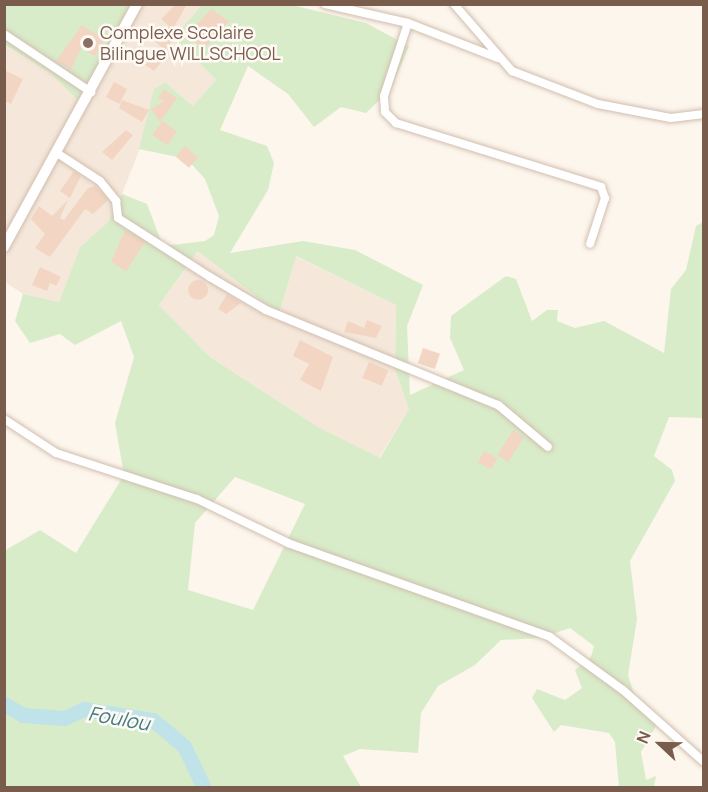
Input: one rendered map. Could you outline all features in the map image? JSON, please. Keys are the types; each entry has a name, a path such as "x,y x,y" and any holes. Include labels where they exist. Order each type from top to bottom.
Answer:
{"street":[{"path":"4,247 91,92 137,4"},
{"path":"325,4 408,24 500,58"},
{"path":"453,4 512,71 598,104 671,118 704,114"},
{"path":"408,24 384,96 385,112 396,123 601,187 604,198 590,244"},
{"path":"4,34 91,92"},
{"path":"57,153 100,181 116,201 118,218 219,282 266,310 498,405 548,447"},
{"path":"4,419 56,453 86,465 197,499 288,543 550,636 623,690 704,762"}],"shaded area":[{"path":"137,5 202,5 174,37 216,80 193,106 165,82 154,89 149,125 122,194 108,223 80,247 59,302 23,294 5,282 4,45 51,74 78,101"},
{"path":"199,250 279,314 295,256 396,305 395,370 409,409 379,458 318,427 210,357 159,305"}],"green space":[{"path":"4,5 137,5 88,96 78,101 51,74 5,45"},
{"path":"202,5 292,5 366,23 409,46 391,89 366,113 341,107 314,127 288,94 248,66 220,130 267,146 274,163 268,190 230,253 303,241 355,250 423,285 407,326 410,395 464,370 450,338 451,316 506,276 516,279 532,321 547,310 558,310 557,321 575,328 604,321 664,353 671,289 686,270 696,226 703,222 703,418 669,417 654,456 672,470 675,481 630,561 637,619 628,675 634,694 649,707 656,726 641,752 646,780 656,776 654,787 619,787 615,742 609,733 561,725 554,732 532,698 537,689 565,700 582,688 575,670 591,657 594,646 570,628 540,638 501,640 475,665 438,686 421,713 418,753 360,749 343,756 361,787 5,787 4,551 40,530 76,553 124,475 115,423 134,357 121,321 75,345 60,334 30,343 15,321 23,294 59,302 80,247 108,222 122,194 147,204 163,246 205,241 214,235 219,216 205,179 187,159 139,149 154,89 165,82 193,106 216,80 174,37","holes":["198,251 279,314 296,256 396,305 395,370 409,409 380,458 318,427 210,357 159,305","235,477 305,504 253,610 188,590 195,523"]}],"building":[{"path":"176,4 187,4 170,34 175,39 164,50 155,41 169,26 161,19"},
{"path":"211,9 229,21 204,49 190,38 191,31"},
{"path":"82,25 105,40 95,56 81,48 71,70 56,61"},
{"path":"159,50 166,57 154,71 145,65"},
{"path":"4,70 23,79 11,104 4,101"},
{"path":"114,82 127,89 119,104 106,97"},
{"path":"164,89 177,98 160,122 151,109 164,101 158,98"},
{"path":"122,100 149,110 142,122 119,108"},
{"path":"162,121 177,131 167,145 152,135"},
{"path":"126,130 133,135 112,160 102,152"},
{"path":"185,146 198,157 189,168 176,157"},
{"path":"74,171 81,176 70,198 60,191"},
{"path":"96,186 108,200 93,214 85,209 50,257 35,248 45,234 31,219 39,206 52,216 68,200 60,218 64,220 88,188"},
{"path":"125,230 145,242 126,271 111,262"},
{"path":"40,267 61,277 56,286 50,283 47,291 32,285"},
{"path":"194,280 202,280 208,286 208,294 202,300 194,300 188,294 188,286"},
{"path":"227,294 241,303 226,314 218,309"},
{"path":"367,320 382,326 376,338 344,332 348,321 364,328"},
{"path":"300,340 333,357 321,391 300,380 309,364 293,356"},
{"path":"423,348 440,354 435,369 418,363"},
{"path":"369,362 388,370 382,386 362,378"},
{"path":"513,430 524,437 508,462 497,455"},
{"path":"484,451 497,458 491,470 478,462"}],"waterway":[{"name":"Foulou","path":"4,704 23,715 64,718 84,709 153,720 184,746 204,788"}],"place":[{"name":"Complexe Scolaire Bilingue WILLSCHOOL","path":"88,43"}]}
